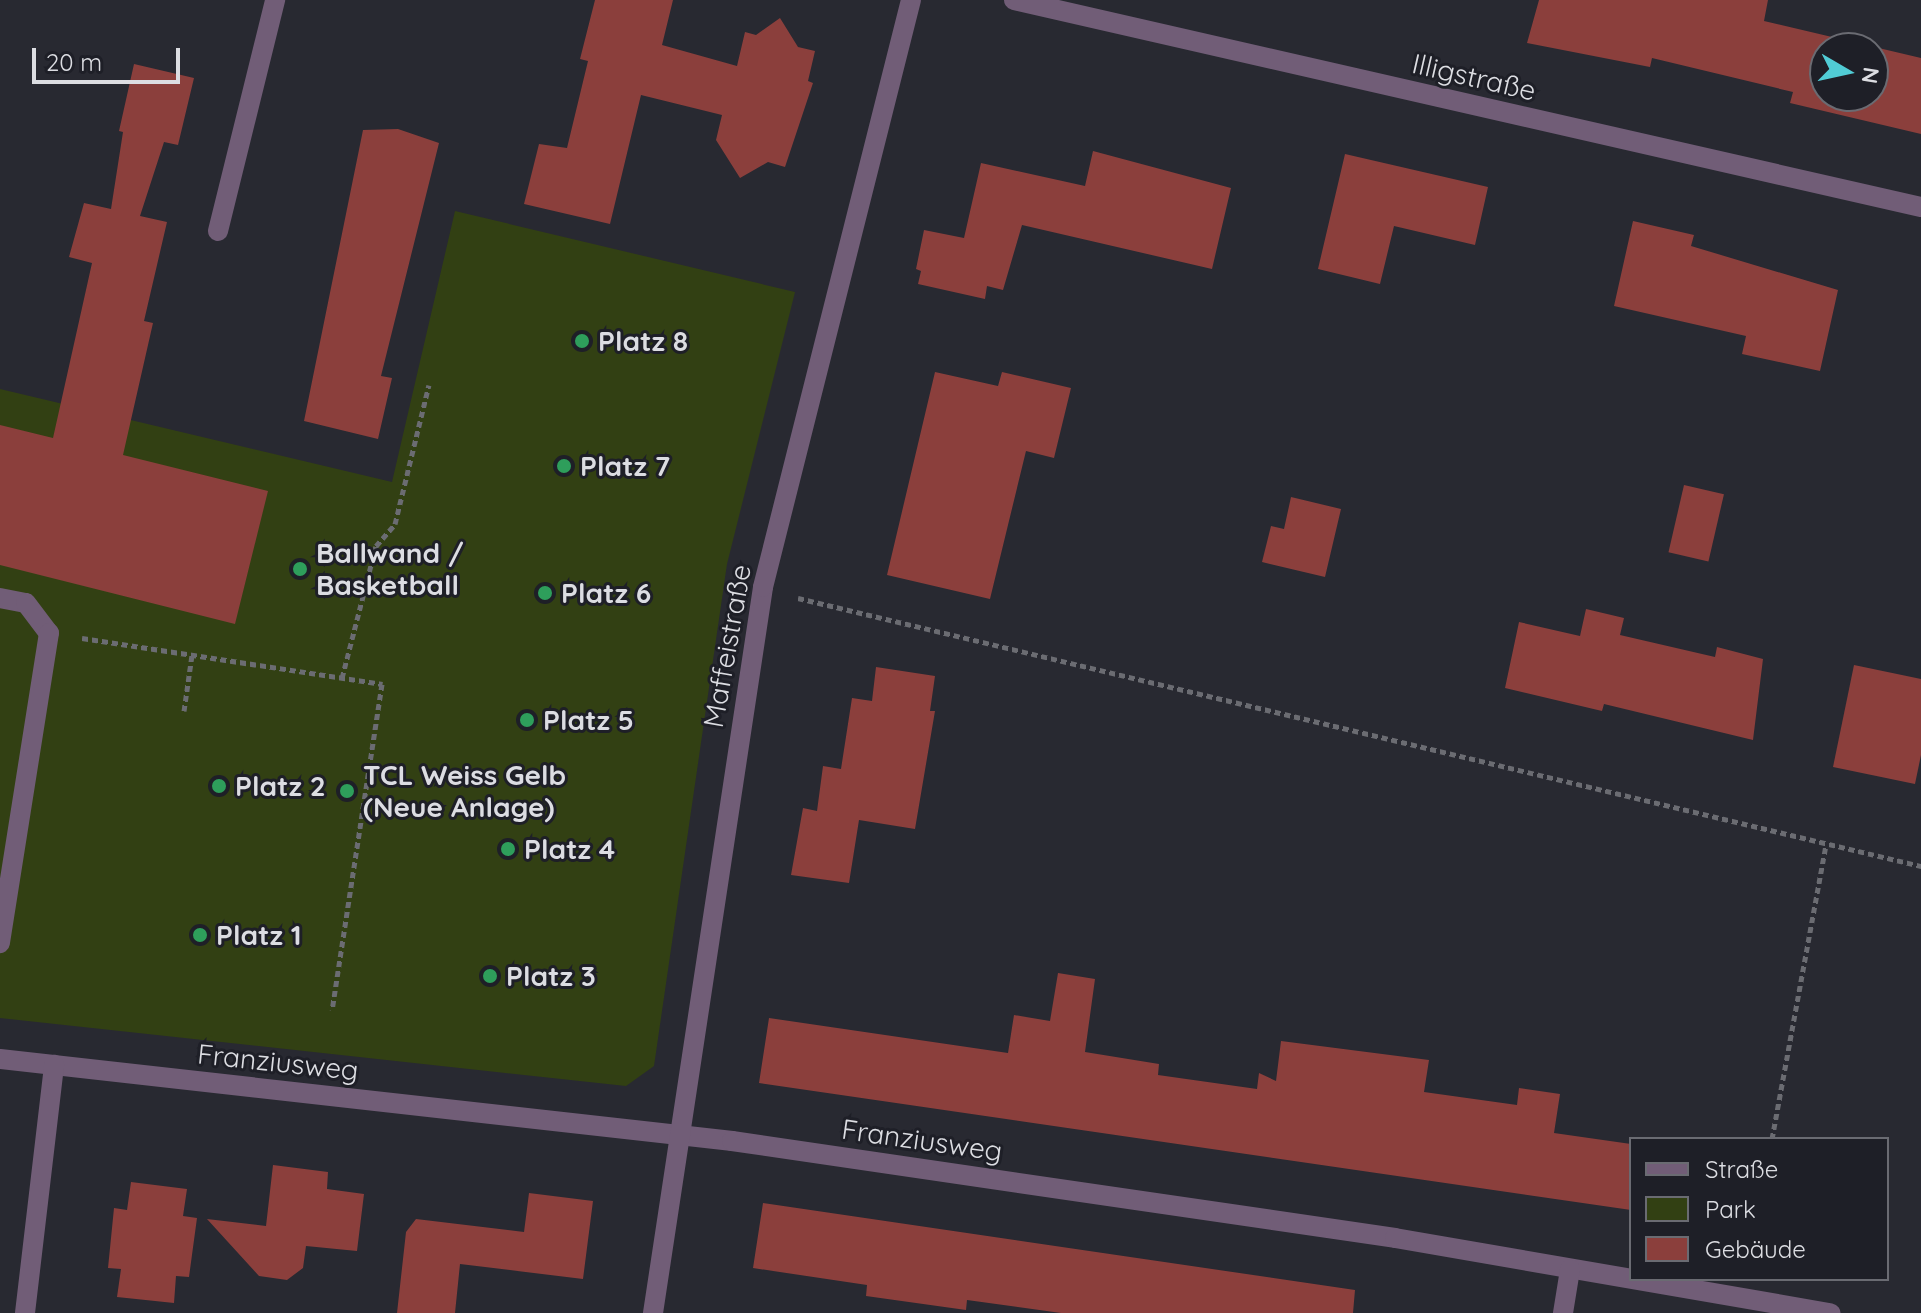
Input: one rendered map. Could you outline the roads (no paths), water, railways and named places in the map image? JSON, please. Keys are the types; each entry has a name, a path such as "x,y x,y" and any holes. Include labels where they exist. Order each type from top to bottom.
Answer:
{"street":[{"path":"218,231 275,0"},
{"name":"Maffeistraße","path":"653,1313 763,587 911,0"},
{"name":"Illigstraße","path":"1014,0 1921,207"},
{"path":"0,598 26,603 49,633 0,943"},
{"name":"Franziusweg","path":"0,1059 679,1135 1395,1238 1629,1280"},
{"path":"25,1313 54,1065"},
{"path":"1563,1313 1570,1270"},
{"name":"Franziusweg","path":"1637,1281 1831,1313"}],"place":[{"name":"Platz 8","path":"582,341"},
{"name":"Platz 7","path":"564,466"},
{"name":"Ballwand / Basketball","path":"300,569"},
{"name":"Platz 6","path":"545,593"},
{"name":"Platz 5","path":"527,720"},
{"name":"Platz 2","path":"219,786"},
{"name":"TCL Weiss Gelb (Neue Anlage)","path":"347,791"},
{"name":"Platz 4","path":"508,849"},
{"name":"Platz 1","path":"200,935"},
{"name":"Platz 3","path":"490,976"}]}
